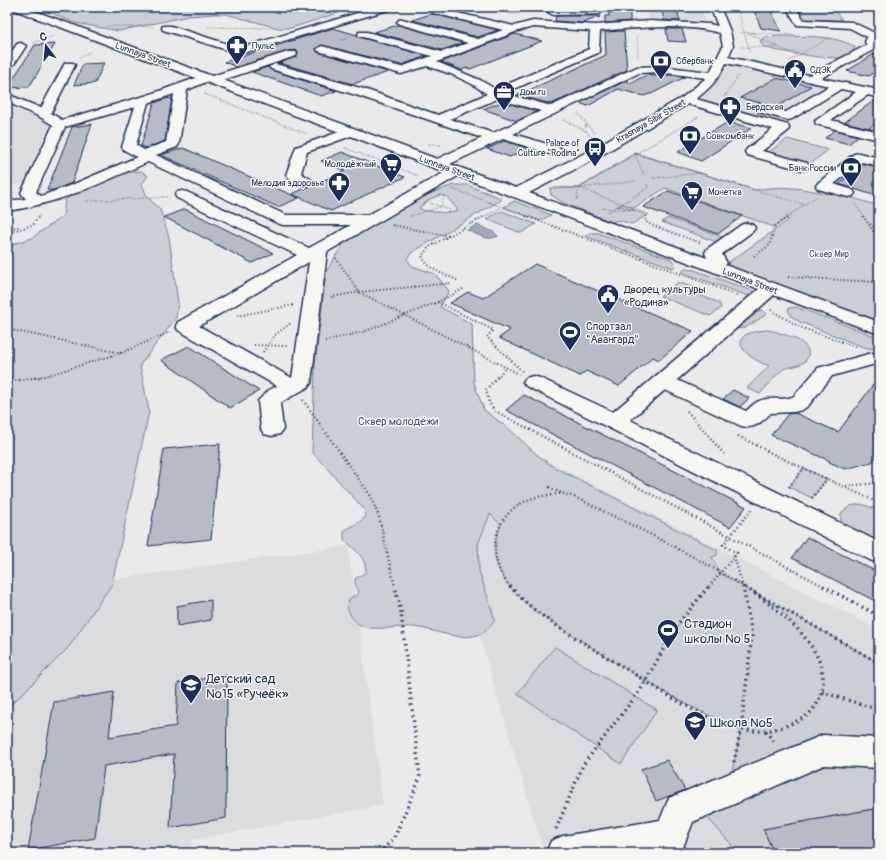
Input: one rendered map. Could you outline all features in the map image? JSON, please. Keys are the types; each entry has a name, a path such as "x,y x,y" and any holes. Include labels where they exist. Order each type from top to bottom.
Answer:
{"street":[{"path":"360,7 374,11"},
{"path":"167,28 240,51 388,7"},
{"path":"448,7 436,11 514,28"},
{"path":"533,24 557,11 597,12 598,7"},
{"name":"Krasnaya Sibir Street","path":"516,194 588,157 691,97 714,76 728,46 725,31 715,7"},
{"path":"791,7 800,23 849,21 879,31"},
{"name":"Lunnaya Street","path":"14,12 32,13 190,72 209,75 350,132 714,267 778,282 879,328"},
{"path":"812,78 875,45 870,42 872,36 849,21"},
{"path":"402,22 477,42"},
{"path":"388,80 401,71 514,28 533,24 595,28 650,24 709,27 725,31"},
{"path":"650,24 650,36"},
{"path":"512,86 594,51 595,28"},
{"path":"363,34 442,56"},
{"path":"7,66 21,46"},
{"path":"322,50 401,71"},
{"path":"230,61 242,55 243,53 240,51"},
{"path":"7,98 44,114 60,124 183,87 209,75 292,54"},
{"path":"723,59 879,94"},
{"path":"427,62 455,72 476,82 496,95 550,111"},
{"path":"44,114 69,65"},
{"path":"275,67 360,92 438,119 497,136 556,150"},
{"path":"438,164 636,70 659,69 714,76"},
{"path":"691,97 788,116 840,85"},
{"path":"360,92 374,86"},
{"path":"7,206 38,201 64,194 172,144 183,87"},
{"path":"866,91 821,121 879,136"},
{"path":"438,119 496,95"},
{"path":"691,97 783,128 752,152 802,166"},
{"path":"143,100 129,147 145,156 283,220 370,220"},
{"path":"38,201 28,193 60,124"},
{"path":"305,182 293,175 301,150 350,132"},
{"path":"848,193 823,186 859,157 879,162"},
{"path":"186,326 370,220 441,186 457,171"},
{"path":"182,195 319,250"},
{"path":"714,267 718,263 713,253 747,228"},
{"path":"272,429 269,401 276,395 301,382 319,250"},
{"path":"616,422 666,382 778,282"},
{"path":"186,326 293,387"},
{"path":"666,382 749,421 765,406 794,404 801,401 825,372 865,354"},
{"path":"533,382 879,554"},
{"path":"559,842 671,835 681,810 823,750 879,753"}],"path":[{"path":"635,7 638,58"},
{"path":"746,32 798,56"},
{"path":"47,33 60,38"},
{"path":"774,70 832,36"},
{"path":"749,47 779,47"},
{"path":"85,48 91,50"},
{"path":"183,87 441,186 755,301 800,327 865,354"},
{"path":"550,111 586,131 592,138 597,136"},
{"path":"586,125 586,131"},
{"path":"644,175 635,153 805,205"},
{"path":"653,178 702,173"},
{"path":"537,184 550,188 579,188 637,181"},
{"path":"607,213 648,188 647,183"},
{"path":"441,186 441,207"},
{"path":"754,256 770,245 774,227 829,187"},
{"path":"579,188 649,214 645,217 645,221 649,224 718,249"},
{"path":"848,193 879,240"},
{"path":"81,201 160,198"},
{"path":"428,203 450,210"},
{"path":"405,218 441,207"},
{"path":"456,280 429,267 424,263 422,256 429,247 502,208"},
{"path":"598,208 640,211"},
{"path":"370,220 448,236"},
{"path":"868,223 879,230"},
{"path":"7,233 33,225"},
{"path":"7,228 26,227"},
{"path":"319,250 359,292 533,382"},
{"path":"778,282 879,282"},
{"path":"218,344 306,346 366,331 438,302 463,289"},
{"path":"438,302 493,330 487,337 533,382"},
{"path":"257,367 260,357 267,345 283,327 312,310"},
{"path":"7,382 45,376 122,353 186,326"},
{"path":"7,329 122,353"},
{"path":"506,367 486,390 489,403 495,411 879,616"},
{"path":"666,382 685,409 728,459"},
{"path":"293,387 322,425 370,495 379,517 401,612 420,778 394,838 379,853"},
{"path":"779,457 879,503"},
{"path":"789,487 804,468"},
{"path":"812,498 827,479"},
{"path":"844,486 879,483"},
{"path":"549,487 602,510 669,544 879,663"},
{"path":"728,790 741,729 752,635 744,586 734,556 736,553 723,545 757,503 754,492"},
{"path":"564,494 545,495 530,498 518,505 507,514 495,538 495,559 501,574 521,599 535,611 645,680 713,718 741,729 766,731 806,716 815,707 822,692 823,679 820,665 803,636 784,615 744,586"},
{"path":"559,842 583,765 645,680 677,626 734,556"},
{"path":"822,692 879,710"}],"shaded area":[{"path":"647,7 702,7 706,32 652,29"},
{"path":"738,56 855,83 785,123 699,99"},
{"path":"7,102 50,123 23,184 7,185"},
{"name":"Школа №5","path":"550,462 879,630 879,853 544,853 449,533"},
{"name":"Детский сад №15 «Ручеёк»","path":"348,546 383,805 192,840 192,853 7,853 7,732 19,677 99,581"}],"green space":[{"path":"38,7 339,7 341,12 291,28 278,28 226,14 214,14 188,16 119,31 75,23"},
{"path":"797,7 832,7 842,20 805,19"},
{"path":"779,36 828,38 855,47 852,53 839,58 818,57 774,50 764,47 760,41 765,37"},
{"path":"787,139 828,150 810,164 769,152"},
{"name":"Сквер Мир","path":"635,153 755,190 764,188 791,188 827,194 831,191 879,206 879,325 722,267 789,220 786,219 774,227 665,188 634,208 623,204 617,207 621,206 647,215 632,224 618,220 612,222 564,203 551,195 550,188 579,188"},
{"path":"141,171 148,176 142,184 147,197 160,209 169,237 178,303 176,318 140,365 149,412 112,584 68,648 7,709 7,246 32,238 63,216 65,200 98,179 122,173"},
{"name":"Сквер молодёжи","path":"453,185 467,185 501,198 501,200 411,253 407,259 412,266 435,274 449,291 440,307 472,324 474,383 484,410 508,428 535,453 552,466 717,550 717,555 712,557 720,573 879,663 879,808 764,829 774,853 735,853 731,844 695,804 728,790 741,729 661,690 535,611 507,583 496,563 496,539 501,525 490,514 478,544 479,571 495,620 487,629 478,635 468,637 414,627 372,628 362,626 350,615 348,610 348,601 359,592 355,584 355,579 366,572 366,567 359,554 344,540 344,531 366,516 364,509 312,452 315,366 326,272 346,239 427,195","holes":["440,195 447,197 457,211 437,212 426,211 419,208 430,199"]},
{"path":"514,201 551,215 540,221 504,207"},
{"path":"502,211 536,224 521,233 486,219"},
{"path":"668,218 726,238 719,243 662,222"},
{"path":"590,233 598,233 671,259 676,265 673,268 585,236"},
{"path":"685,269 694,270 753,291 756,294 754,298 681,272"},
{"path":"679,282 701,291 697,294 717,302 720,304 721,308 710,316 660,296"},
{"path":"796,307 872,335 879,340 879,349 866,348 800,322 792,317 788,310 789,308"},
{"path":"762,310 767,314 745,328 737,329 759,311"},
{"path":"768,330 796,339 807,348 809,354 802,364 783,369 760,394 747,388 769,366 750,356 741,345 742,339 746,335"},
{"path":"804,468 827,479 812,498 789,487"},
{"path":"861,504 879,510 879,548 845,529 841,522 841,513 850,506"},
{"path":"555,647 657,710 621,764 517,694"}],"water":[{"path":"477,225 494,232 498,236 494,238 486,238 467,230"}],"building":[{"path":"609,7 630,7 630,21 605,23 605,16 609,16"},
{"path":"661,7 676,7 680,21 664,20"},
{"path":"753,8 770,9 781,31 761,28"},
{"path":"431,14 498,30 478,37 412,20"},
{"path":"556,16 600,17 582,23 555,21"},
{"path":"398,25 463,43 442,50 374,32"},
{"path":"333,28 357,35 359,37 427,56 401,65 322,45 316,48 318,52 388,72 353,84 279,63 296,57 298,53 296,50 288,51 237,67 224,62"},
{"path":"666,29 682,29 686,42 668,41"},
{"path":"624,31 627,70 551,104 518,95 606,55 605,32"},
{"path":"515,34 542,41 470,69 466,68 462,70 441,62"},
{"path":"55,44 29,87 7,88 35,45"},
{"path":"879,51 879,69 869,76 847,71"},
{"path":"104,63 95,83 74,85 83,64"},
{"path":"268,67 271,70 336,91 321,96 252,72"},
{"path":"647,75 672,75 685,77 644,96 618,89 588,106 579,103 628,80 628,84"},
{"path":"776,78 811,86 777,107 740,98"},
{"path":"172,98 165,141 146,148 141,146 154,103"},
{"path":"876,99 879,99 879,120 869,128 845,122"},
{"path":"502,102 537,111 517,121 483,109"},
{"path":"728,122 752,128 701,161 678,152"},
{"path":"92,124 72,183 54,190 47,190 72,127"},
{"path":"835,130 858,136 849,144 825,138"},
{"path":"504,141 527,148 510,157 487,149"},
{"path":"183,148 299,198 278,207 161,155"},
{"path":"342,152 405,177 331,211 292,194 345,171 321,161"},
{"path":"864,164 879,167 879,197 839,184"},
{"name":"Монетка","path":"668,191 742,216 718,234 643,207"},
{"path":"185,209 273,253 252,263 164,217"},
{"path":"535,264 693,331 659,360 653,357 619,386 586,371 580,376 499,338 510,330 450,303 468,292 483,298"},
{"path":"189,346 259,391 230,408 161,360"},
{"path":"879,377 879,453 872,462 845,469 771,435 788,414 795,413 838,432"},
{"path":"733,390 749,398 740,407 723,399"},
{"path":"524,395 746,507 730,527 506,410"},
{"path":"220,444 211,539 148,546 164,449"},
{"path":"807,537 879,573 879,603 792,558"},
{"path":"211,600 211,620 177,626 177,606"},
{"path":"227,675 226,818 170,828 174,754 104,766 95,838 28,850 54,702 114,692 109,737 176,726 178,683"},
{"path":"667,760 685,790 656,801 641,769"},
{"path":"879,808 879,853 774,853 763,829"}],"place":[{"name":"Пульс","path":"237,66"},
{"name":"Сбербанк","path":"661,80"},
{"name":"СДЭК","path":"795,90"},
{"name":"Дом.ru","path":"504,112"},
{"name":"Бердская","path":"730,126"},
{"name":"Совкомбанк","path":"690,156"},
{"name":"Palace of Culture \"Rodina\"","path":"595,168"},
{"name":"Молодёжный","path":"391,184"},
{"name":"Банк России","path":"851,188"},
{"name":"Мелодия здоровья","path":"339,202"},
{"name":"Монетка","path":"692,212"},
{"name":"Дворец культуры «Родина»","path":"608,314"},
{"name":"Спортзал \"Авангард\"","path":"570,352"},
{"name":"Стадион школы № 5","path":"668,650"},
{"name":"Детский сад №15 «Ручеёк»","path":"191,704"},
{"name":"Школа №5","path":"695,742"}]}
